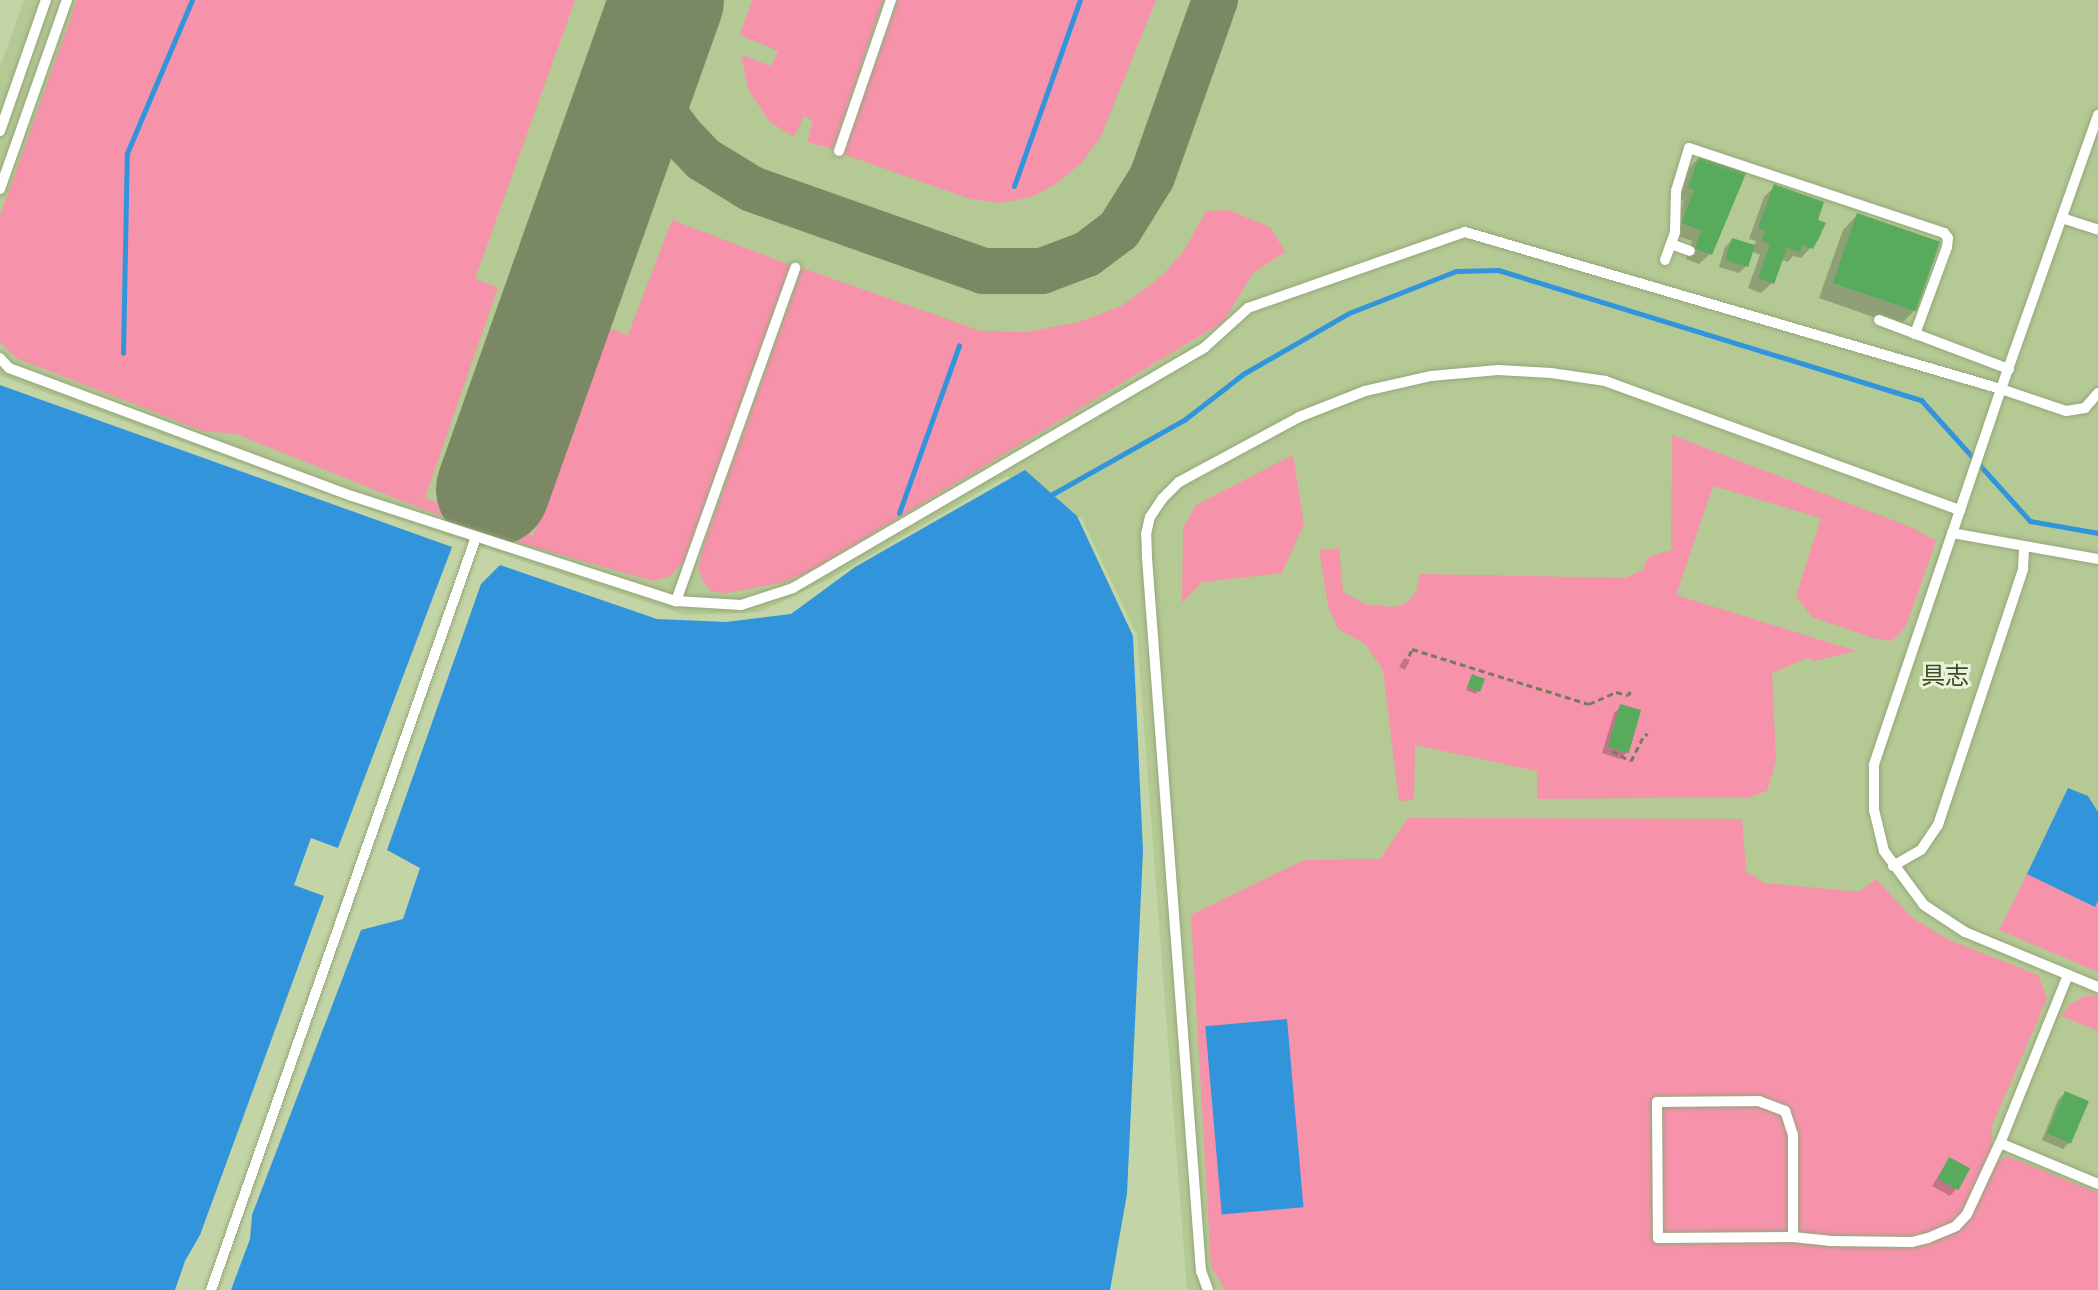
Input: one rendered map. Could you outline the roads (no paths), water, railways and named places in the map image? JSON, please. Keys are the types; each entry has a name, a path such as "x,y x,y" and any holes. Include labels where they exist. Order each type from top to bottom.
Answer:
{"lane":[{"path":"0,131 46,0"},
{"path":"0,189 67,0"},
{"path":"839,151 891,0"},
{"path":"2098,115 2092,149 2062,218 2001,389 1874,765 1874,810 1884,851 1924,905 1965,932 2098,987"},
{"path":"1665,260 1675,232 1676,191 1689,148 1944,233 1948,238 1947,247 1915,334"},
{"path":"2062,218 2098,230"},
{"path":"0,358 9,368 352,496 676,601 741,605 793,588 1205,347 1248,308 1465,232 2001,389 2066,411 2085,408 2098,393"},
{"path":"1671,244 1690,251"},
{"path":"676,601 795,268"},
{"path":"1879,320 2009,369"},
{"path":"1208,1290 1201,1271 1147,557 1146,534 1150,517 1162,499 1179,482 1299,417 1365,391 1431,376 1498,370 1551,373 1605,381 1960,510"},
{"path":"1952,533 2098,559"},
{"path":"211,1290 476,537"},
{"path":"1893,866 1921,850 1938,825 2023,569 2024,547"},
{"path":"1793,1237 1793,1135 1785,1111 1759,1101 1657,1102 1658,1238 1793,1237 1829,1241 1912,1242 1945,1232 1956,1226 1975,1203 2068,975"},
{"path":"2000,1143 2098,1184"}],"water":[{"path":"0,385 452,547 338,848 311,838 294,885 324,896 200,1235 185,1261 175,1290 0,1290"},
{"path":"1025,470 1077,516 1133,636 1143,851 1127,1194 1110,1290 231,1290 250,1239 252,1215 361,930 403,919 420,868 387,850 481,584 500,565 657,619 726,622 791,614 855,567"},
{"path":"2068,788 2088,796 2098,812 2098,901 2095,907 2027,874"},
{"path":"1287,1019 1303,1207 1222,1214 1205,1026"}],"waterway":[{"path":"123,353 127,153 192,0"},
{"path":"1014,186 1080,0"},
{"path":"1049,496 1184,420 1243,374 1349,313 1456,271 1498,270 1921,400 2030,521 2098,533"},
{"path":"899,513 959,345"}],"district":[{"name":"具志","path":"1945,676"}]}
